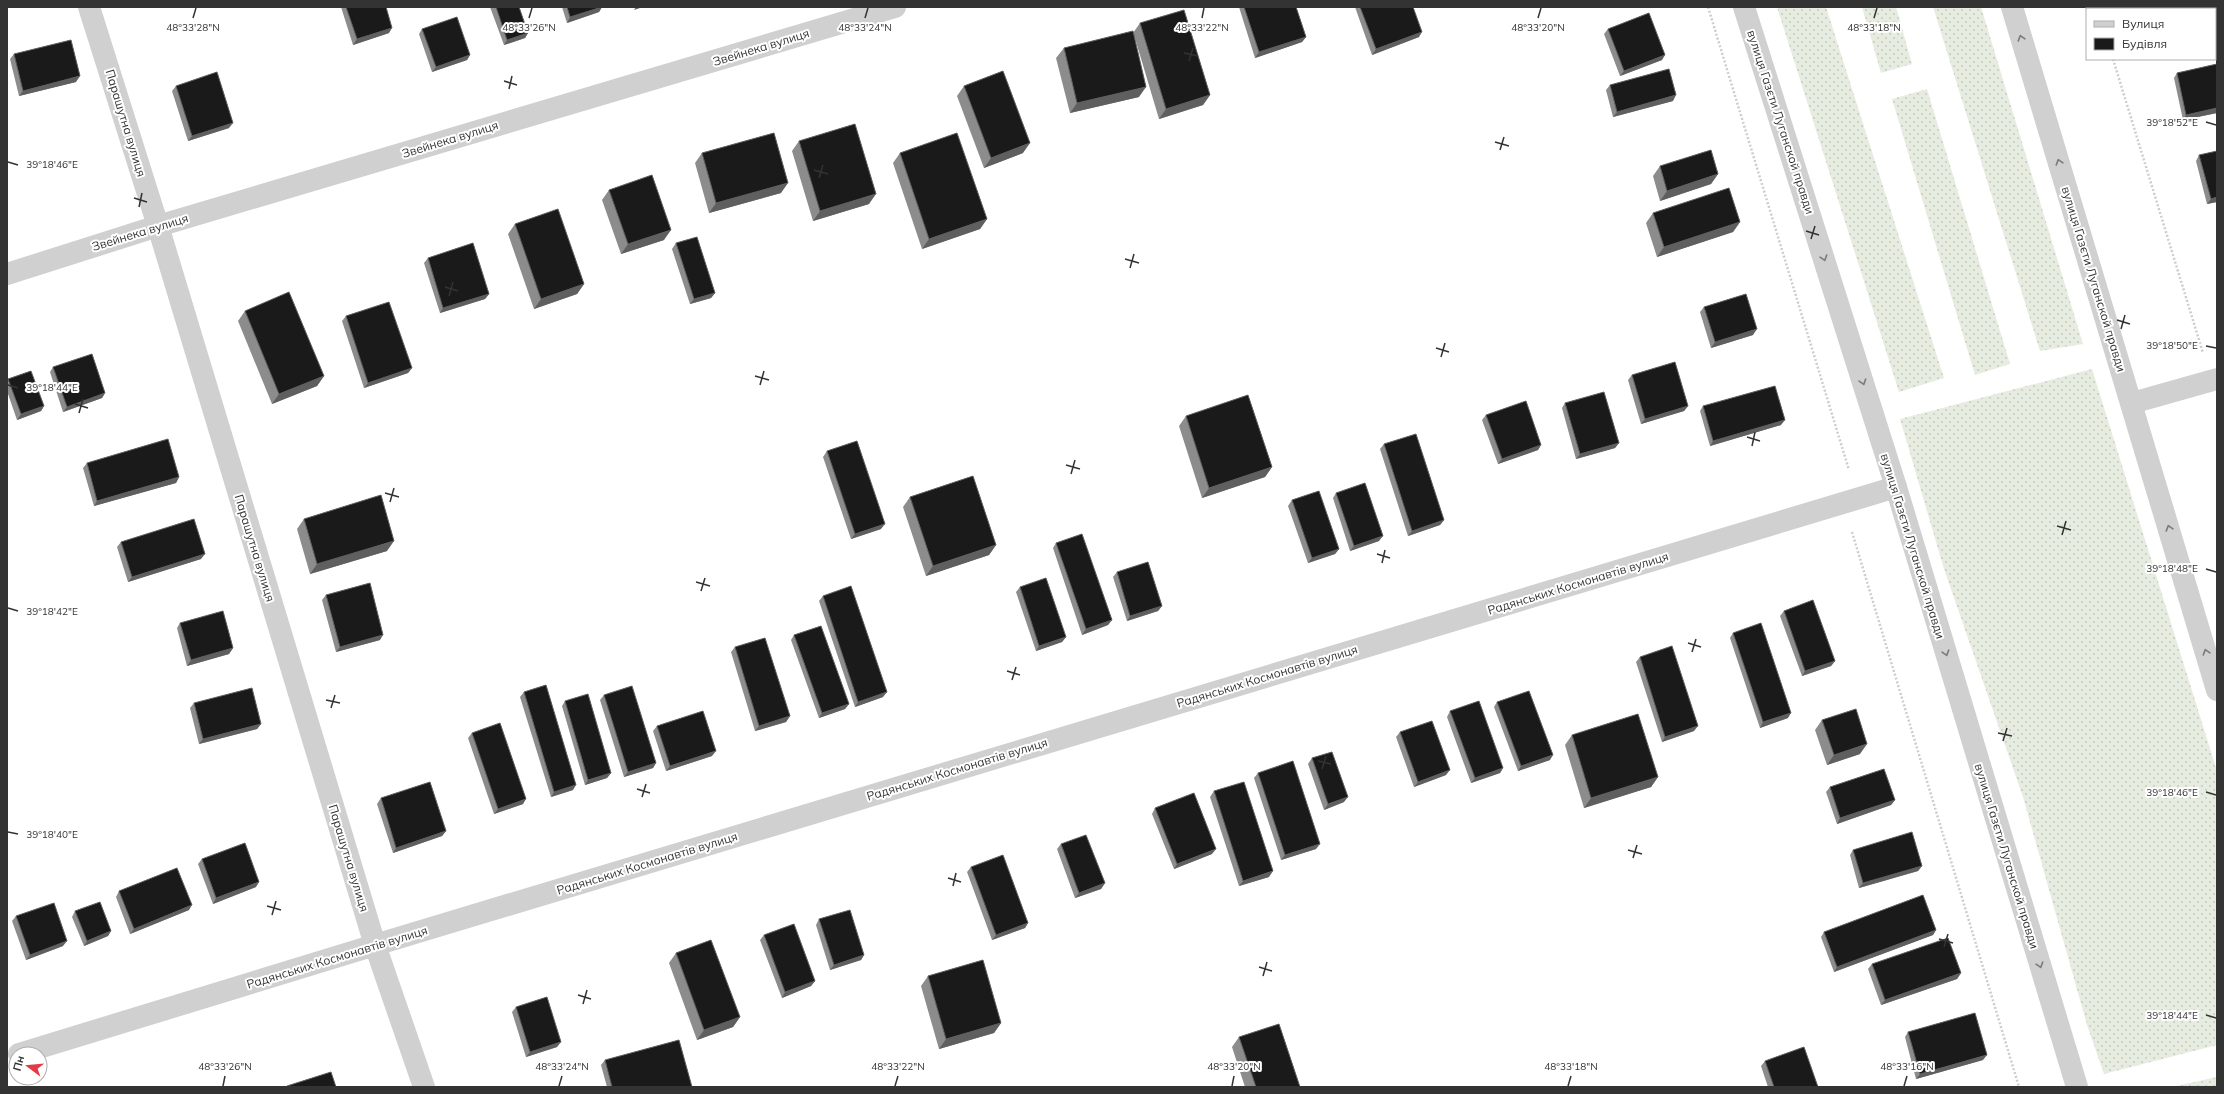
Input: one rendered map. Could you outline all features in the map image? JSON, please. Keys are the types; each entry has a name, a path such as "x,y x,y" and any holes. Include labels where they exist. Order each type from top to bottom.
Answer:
{"street":[{"name":"Парашутна вулиця","path":"89,7 158,226 375,945 424,1087"},
{"name":"Звейнека вулиця","path":"7,274 158,226 895,7"},
{"name":"вулиця Газєти Луганской правди","path":"1744,7 1896,487 2077,1087"},
{"name":"вулиця Газєти Луганской правди","path":"2012,7 2217,690"},
{"path":"2132,403 2214,379"},
{"name":"Радянських Космонавтів вулиця","path":"45,1046 375,945 1896,487"}],"path":[{"path":"1708,7 2019,1087"},
{"path":"2113,60 2214,379"}],"shaded area":[{"path":"1777,7 1826,7 1944,378 1899,392"},
{"path":"1862,7 1896,7 1912,64 1881,73"},
{"path":"1933,7 1981,7 2083,344 2040,351"},
{"path":"1927,89 2010,364 1975,375 1892,99"},
{"path":"2092,369 2217,771 2217,1045 2104,1074 2087,1025 2023,797 1944,569 1900,419"},
{"path":"2217,1077 2217,1087 2172,1087"}],"building":[{"path":"346,7 386,7 392,28 357,39"},
{"path":"496,7 519,7 528,33 507,40"},
{"path":"567,7 602,7 570,17"},
{"path":"1244,7 1296,7 1306,37 1259,52"},
{"path":"1360,7 1413,7 1422,32 1376,49"},
{"path":"2217,7 2217,28 2216,8 2156,8"},
{"path":"1184,10 1210,95 1166,109 1140,23"},
{"path":"1649,13 1665,55 1624,71 1608,29"},
{"path":"457,17 470,55 436,67 422,29"},
{"path":"1133,31 1146,87 1077,103 1064,48"},
{"path":"71,40 80,76 23,91 14,54"},
{"path":"2217,64 2217,108 2186,115 2177,73"},
{"path":"1669,69 1676,95 1617,112 1610,85"},
{"path":"1003,71 1030,143 991,158 964,86"},
{"path":"217,72 233,123 192,136 176,86"},
{"path":"855,124 876,194 820,211 799,141"},
{"path":"774,133 788,183 716,203 702,153"},
{"path":"957,133 987,219 929,239 900,153"},
{"path":"1711,150 1718,174 1667,191 1660,166"},
{"path":"2217,151 2217,197 2211,199 2199,155"},
{"path":"652,175 671,230 628,244 609,190"},
{"path":"1729,188 1740,222 1664,247 1653,213"},
{"path":"558,209 584,284 541,299 515,224"},
{"path":"697,237 715,293 694,299 676,243"},
{"path":"473,243 489,294 443,308 428,258"},
{"path":"289,292 324,376 279,394 245,311"},
{"path":"1746,294 1757,329 1715,342 1704,307"},
{"path":"389,302 412,368 368,383 346,316"},
{"path":"92,354 105,393 67,407 53,367"},
{"path":"1675,362 1688,406 1645,419 1632,375"},
{"path":"31,371 44,406 21,414 8,379"},
{"path":"1775,386 1785,420 1713,441 1703,406"},
{"path":"1604,392 1619,443 1580,454 1565,403"},
{"path":"1248,395 1272,467 1209,488 1186,416"},
{"path":"1526,401 1541,445 1502,459 1486,415"},
{"path":"1416,434 1444,520 1412,531 1384,444"},
{"path":"168,439 179,477 97,501 87,463"},
{"path":"857,441 885,524 855,534 827,451"},
{"path":"973,476 996,545 933,566 910,497"},
{"path":"1365,483 1383,536 1354,546 1336,493"},
{"path":"1319,491 1339,549 1312,558 1292,500"},
{"path":"381,495 394,541 317,564 304,519"},
{"path":"194,519 205,554 132,577 121,542"},
{"path":"1082,534 1112,620 1086,629 1056,543"},
{"path":"1148,562 1162,606 1130,616 1117,572"},
{"path":"1046,578 1066,637 1039,646 1020,587"},
{"path":"370,583 383,635 340,647 326,595"},
{"path":"851,586 887,692 858,702 823,596"},
{"path":"1813,600 1835,661 1805,671 1784,611"},
{"path":"223,611 233,648 191,660 180,623"},
{"path":"1761,623 1791,713 1763,722 1733,633"},
{"path":"821,626 849,704 822,713 794,635"},
{"path":"765,638 790,716 759,726 735,647"},
{"path":"1672,646 1698,726 1665,737 1640,657"},
{"path":"546,685 576,785 554,792 524,692"},
{"path":"632,686 656,763 628,772 604,695"},
{"path":"252,688 261,724 203,739 194,703"},
{"path":"1529,691 1553,755 1521,766 1497,702"},
{"path":"588,694 611,773 588,780 565,701"},
{"path":"1479,701 1503,768 1475,778 1450,711"},
{"path":"1856,709 1867,744 1834,755 1822,720"},
{"path":"703,711 716,751 670,766 657,726"},
{"path":"1638,714 1658,777 1591,798 1572,735"},
{"path":"1432,721 1450,770 1418,782 1400,732"},
{"path":"500,723 526,799 498,809 472,733"},
{"path":"1332,752 1348,797 1328,804 1312,758"},
{"path":"1293,761 1320,844 1285,855 1258,773"},
{"path":"1884,769 1895,800 1840,818 1830,787"},
{"path":"430,782 446,831 396,848 381,798"},
{"path":"1244,782 1273,871 1243,881 1214,791"},
{"path":"1194,793 1216,849 1177,864 1155,808"},
{"path":"1912,832 1922,866 1863,883 1853,850"},
{"path":"1086,835 1105,883 1079,893 1061,844"},
{"path":"245,843 259,882 216,898 202,859"},
{"path":"1003,855 1028,923 996,935 971,867"},
{"path":"177,868 192,905 134,929 119,891"},
{"path":"1923,895 1936,930 1837,967 1824,932"},
{"path":"100,902 111,931 87,941 75,911"},
{"path":"54,903 67,941 30,955 16,916"},
{"path":"850,910 864,955 834,965 819,919"},
{"path":"794,924 815,981 785,992 764,935"},
{"path":"1948,938 1961,973 1885,1000 1872,964"},
{"path":"711,940 740,1017 704,1030 676,953"},
{"path":"983,960 1001,1023 946,1039 928,976"},
{"path":"547,997 561,1042 530,1052 516,1007"},
{"path":"1975,1013 1987,1055 1920,1074 1908,1032"},
{"path":"1279,1024 1300,1087 1256,1087 1239,1037"},
{"path":"679,1040 692,1087 612,1087 605,1060"},
{"path":"1804,1047 1818,1087 1774,1087 1765,1061"},
{"path":"331,1072 336,1087 287,1087 287,1086"}]}
